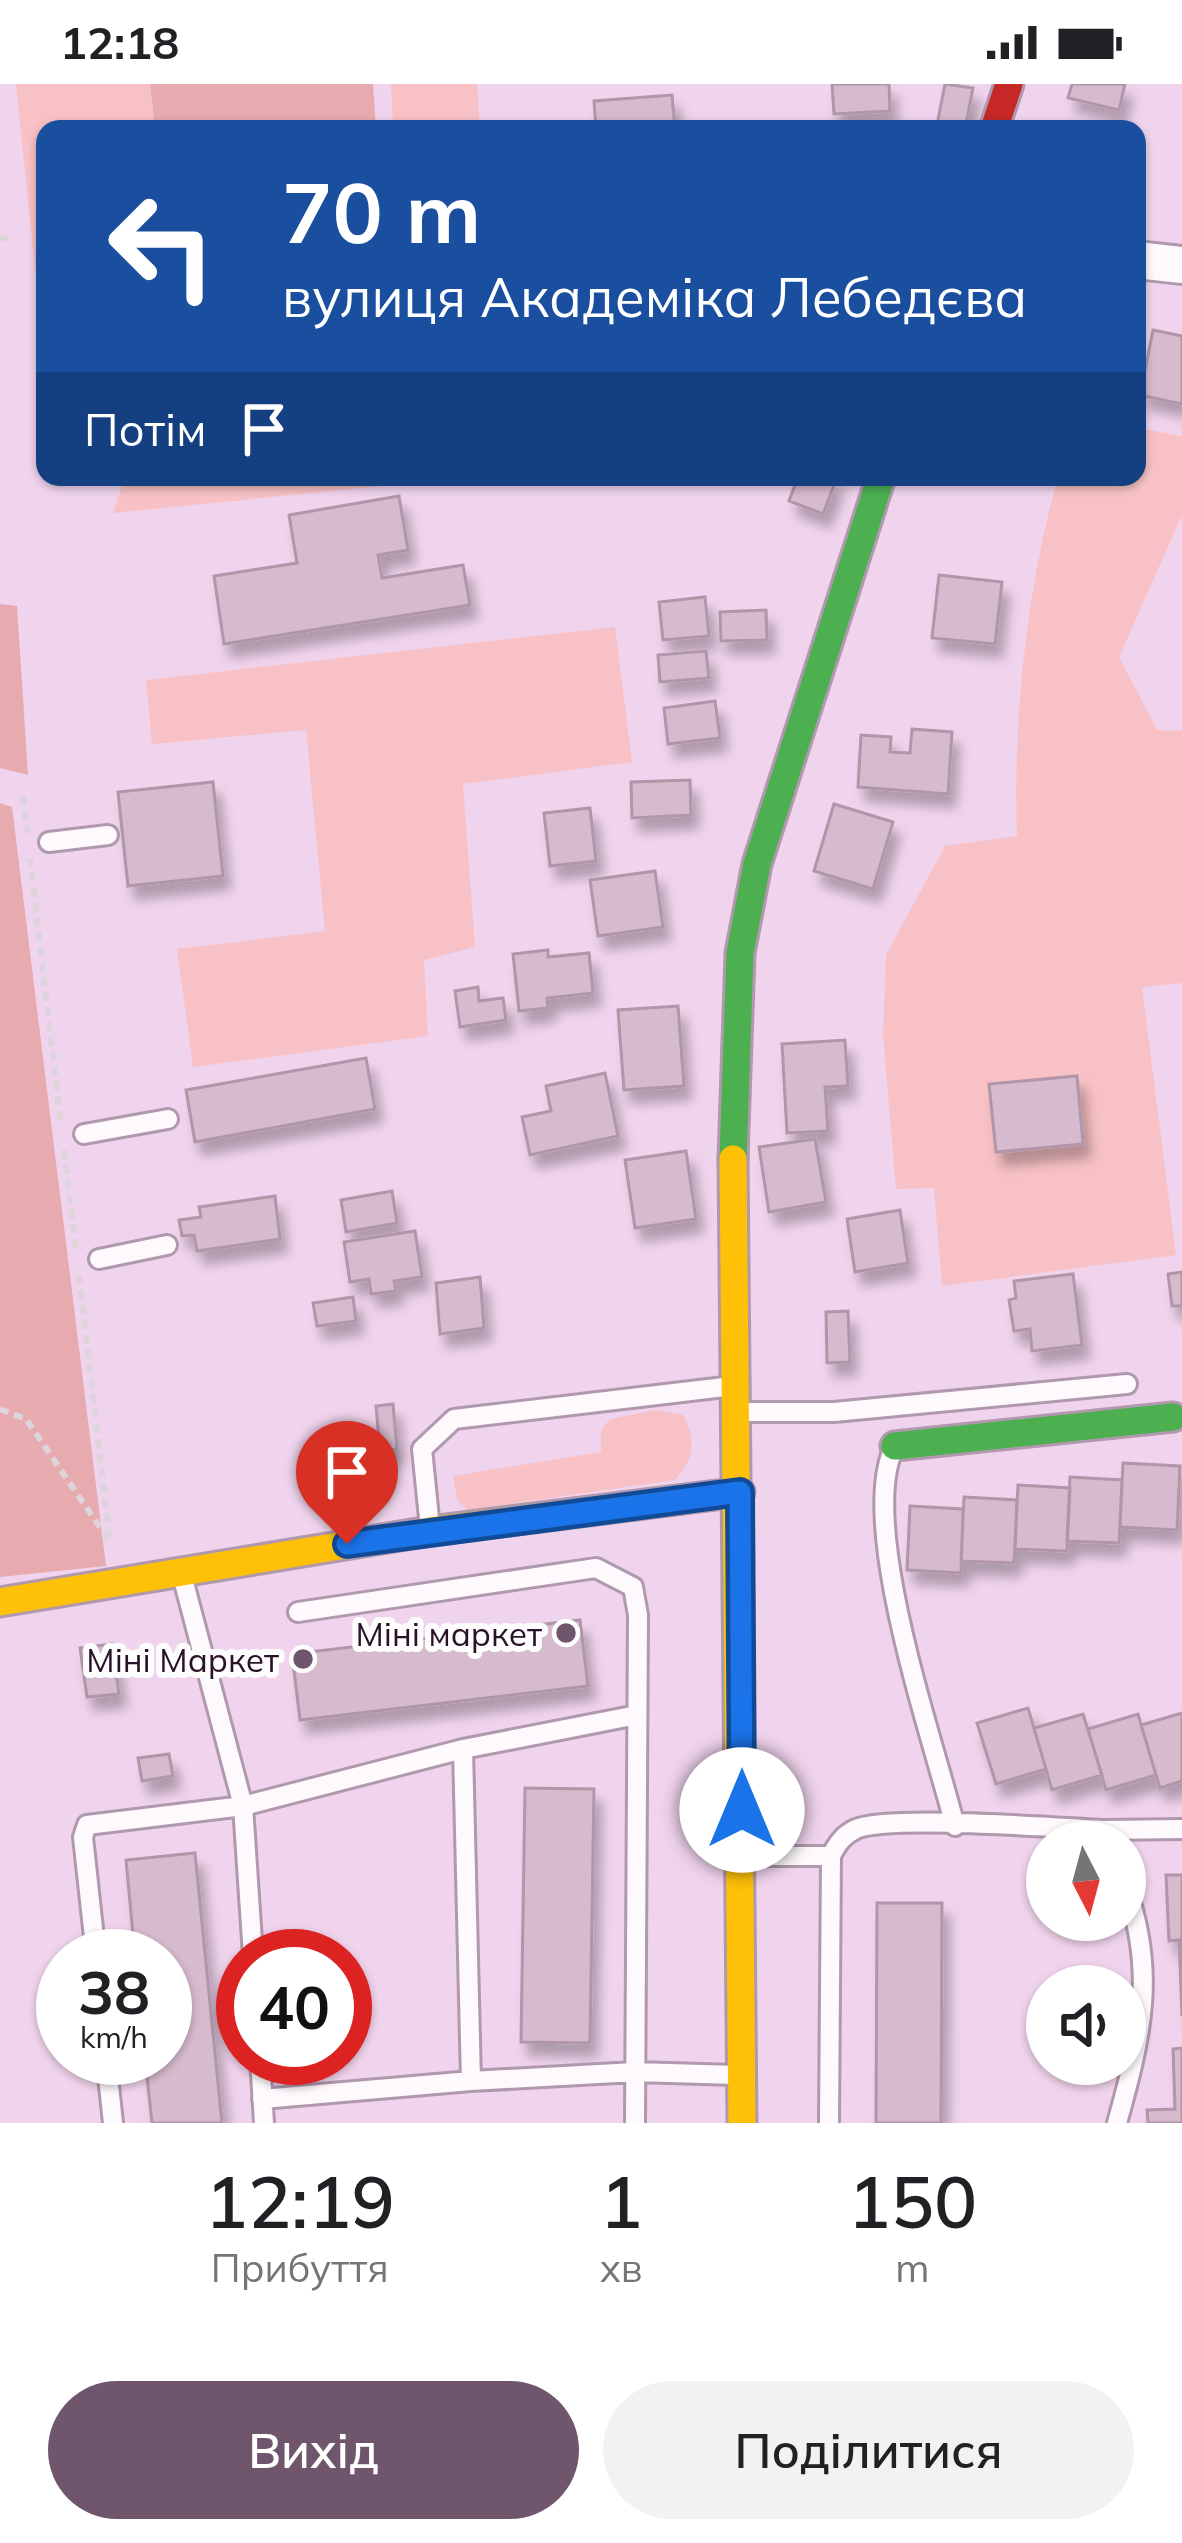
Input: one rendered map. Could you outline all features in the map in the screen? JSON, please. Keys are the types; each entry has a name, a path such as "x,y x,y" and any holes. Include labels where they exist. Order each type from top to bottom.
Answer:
{"street":[{"path":"997,120 1009,84"},
{"path":"1146,261 1182,265"},
{"path":"742,2123 740,1492 733,1114 740,952 783,775 878,486"},
{"path":"895,1446 1173,1417"},
{"path":"0,1602 430,1531 740,1492"}],"lane":[{"path":"49,842 108,836"},
{"path":"84,1134 168,1119"},
{"path":"99,1259 167,1245"},
{"path":"430,1531 422,1449 454,1418 738,1399 834,1412 1127,1384"},
{"path":"895,1446 886,1467 886,1551 955,1826"},
{"path":"298,1612 596,1568 617,1574 633,1587 638,1615 635,2123"},
{"path":"180,1571 243,1806 251,1929"},
{"path":"93,1929 83,1837 87,1826 243,1806 463,1749 637,1715"},
{"path":"463,1749 471,2080"},
{"path":"829,2123 831,1856 839,1841 869,1825 1026,1831"},
{"path":"1146,1832 1182,1829"},
{"path":"742,1856 831,1856"},
{"path":"1117,2123 1142,2015 1146,1961 1140,1941"},
{"path":"262,2099 471,2080 635,2072 742,2074"},
{"path":"109,2085 113,2123"},
{"path":"261,2085 264,2123"}],"path":[{"path":"0,238 11,239"},
{"path":"23,796 115,1582"},
{"path":"0,1409 26,1419 110,1542"}],"shaded area":[{"path":"16,84 150,84 154,120 36,120 36,279"},
{"path":"150,84 373,84 375,120 154,120"},
{"path":"391,84 477,84 479,120 393,120"},
{"path":"1146,430 1182,436 1182,515 1119,657 1157,730 1182,731 1182,983 1142,987 1176,1255 942,1286 934,1188 896,1189 883,1035 886,955 945,846 1017,836 1024,655 1056,486 1146,486"},
{"path":"122,486 382,486 113,513"},
{"path":"0,604 17,606 28,775 0,768"},
{"path":"615,627 632,762 463,784 475,947 424,960 428,1036 193,1067 177,949 325,931 306,730 152,744 146,680"},
{"path":"0,803 12,807 106,1566 0,1577"},
{"path":"656,1410 683,1415 690,1433 690,1457 675,1480 467,1510 457,1499 453,1476 601,1452 601,1430 610,1419"}],"building":[{"path":"832,84 889,84 890,111 834,114"},
{"path":"945,84 973,88 967,120 938,120"},
{"path":"1072,84 1125,84 1119,110 1068,98"},
{"path":"672,95 674,120 595,120 594,101"},
{"path":"1153,330 1182,336 1182,404 1146,396"},
{"path":"795,486 834,486 823,514 789,501"},
{"path":"399,496 408,550 378,555 382,578 463,565 470,605 224,644 214,576 297,563 289,515"},
{"path":"939,575 1002,582 995,644 932,638"},
{"path":"705,597 709,636 663,640 659,602"},
{"path":"766,610 767,640 721,641 720,612"},
{"path":"706,651 709,678 660,682 658,655"},
{"path":"715,701 720,738 668,744 664,708"},
{"path":"912,729 952,732 948,794 858,787 861,735 891,737 890,752 910,753"},
{"path":"690,780 691,815 632,818 631,782"},
{"path":"213,782 223,876 128,886 118,792"},
{"path":"834,804 893,822 873,889 814,871"},
{"path":"590,808 596,861 550,866 544,813"},
{"path":"655,871 663,927 598,936 590,880"},
{"path":"548,950 548,957 589,953 593,993 547,998 548,1008 519,1011 513,954"},
{"path":"478,987 479,1001 503,998 506,1020 460,1027 455,991"},
{"path":"678,1006 684,1086 624,1090 618,1010"},
{"path":"845,1040 848,1086 825,1087 828,1131 787,1133 782,1044"},
{"path":"366,1058 375,1109 195,1142 186,1090"},
{"path":"605,1073 618,1136 530,1155 522,1117 551,1111 546,1086"},
{"path":"1077,1076 1083,1144 996,1152 989,1084"},
{"path":"815,1139 826,1202 769,1212 759,1147"},
{"path":"686,1151 696,1219 635,1228 625,1160"},
{"path":"392,1191 397,1223 346,1232 341,1200"},
{"path":"275,1196 280,1239 197,1251 194,1235 182,1236 179,1220 201,1217 199,1207"},
{"path":"900,1210 908,1263 855,1272 847,1219"},
{"path":"415,1231 422,1277 394,1281 396,1291 371,1294 369,1279 350,1282 344,1242"},
{"path":"1182,1272 1182,1306 1172,1306 1168,1274"},
{"path":"1073,1274 1082,1345 1032,1351 1030,1329 1014,1331 1009,1300 1016,1298 1014,1281"},
{"path":"480,1277 484,1328 440,1334 436,1283"},
{"path":"353,1297 356,1321 317,1326 313,1303"},
{"path":"848,1311 850,1362 827,1363 826,1312"},
{"path":"393,1404 397,1449 380,1451 376,1406"},
{"path":"1123,1463 1180,1466 1177,1530 1120,1527"},
{"path":"1070,1477 1122,1480 1119,1543 1067,1541"},
{"path":"1018,1485 1070,1488 1067,1551 1015,1549"},
{"path":"964,1497 1017,1500 1014,1563 961,1561"},
{"path":"910,1506 963,1509 961,1573 907,1570"},
{"path":"580,1620 588,1686 300,1720 292,1654"},
{"path":"112,1644 119,1694 87,1697 80,1648"},
{"path":"1028,1708 1046,1769 996,1784 977,1723"},
{"path":"1182,1713 1182,1781 1160,1788 1141,1725"},
{"path":"1083,1714 1102,1775 1052,1790 1034,1728"},
{"path":"1138,1714 1156,1775 1106,1790 1088,1729"},
{"path":"169,1754 173,1776 142,1781 138,1758"},
{"path":"525,1788 594,1789 590,2043 521,2042"},
{"path":"195,1853 222,2123 152,2123 148,2085 192,2085 192,1929 132,1929 126,1860"},
{"path":"1166,1875 1182,1875 1182,2016 1179,1940 1169,1941"},
{"path":"877,1903 942,1903 941,2123 876,2123"},
{"path":"1182,2048 1182,2123 1148,2123 1147,2110 1175,2109 1173,2049"}],"traffic: fast":[{"path":"733,1159 740,953 757,864 878,486"},
{"path":"895,1446 1173,1417"}],"traffic: slow":[{"path":"733,1159 742,2123"},
{"path":"0,1602 430,1531 740,1492"}],"traffic: jam":[{"path":"997,120 1009,84"}],"place":[{"name":"Міні маркет","path":"566,1633"},
{"name":"Міні Маркет","path":"303,1659"}],"route":[{"path":"347,1544 740,1492 742,1810"}]}
